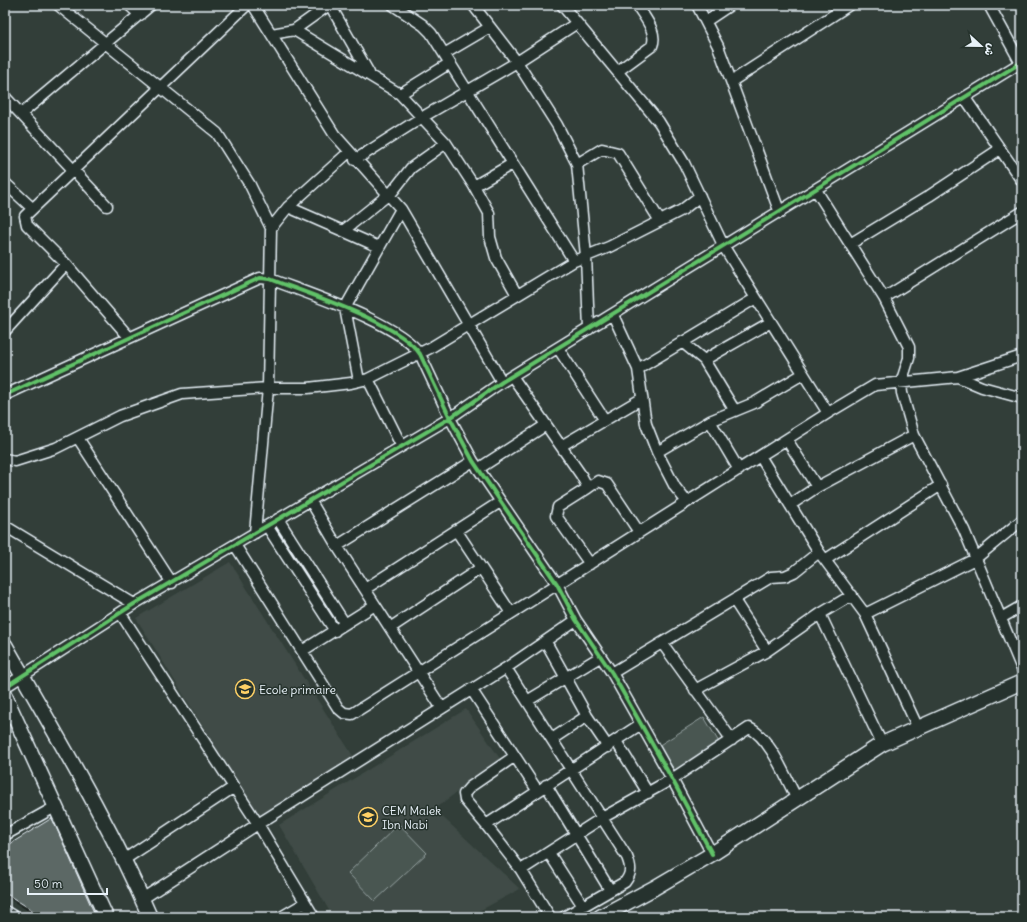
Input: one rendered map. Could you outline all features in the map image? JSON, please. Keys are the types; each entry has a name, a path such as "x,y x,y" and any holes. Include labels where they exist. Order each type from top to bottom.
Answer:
{"main road":[{"path":"5,645 75,765 125,859 150,917"},
{"path":"600,917 712,854 882,744 1022,682"},
{"path":"6,702 106,917"}],"street":[{"path":"58,5 217,134 250,185 271,228 268,388 255,533"},
{"path":"128,5 140,15"},
{"path":"21,114 151,5"},
{"path":"253,5 334,134 352,156 401,209 502,382"},
{"path":"272,34 294,30 329,5 370,75"},
{"path":"393,5 399,11 423,25 431,33 574,261"},
{"path":"474,5 517,62 556,125 577,164 586,256 589,329"},
{"path":"562,5 618,70 659,122 684,164 724,247 828,413"},
{"path":"618,70 652,46 654,41 653,32 637,5"},
{"path":"706,21 730,5"},
{"path":"732,81 849,5"},
{"path":"5,687 121,614 134,604 450,418 502,382 780,213 1022,63 989,5"},
{"path":"129,337 66,264 25,222 25,216 74,168 162,88 241,7"},
{"path":"699,7 718,46 732,81 780,213"},
{"path":"271,228 288,207 352,156 468,92 577,23"},
{"path":"400,94 490,27"},
{"path":"294,30 400,94 446,143 474,186 489,213 490,237 496,258 516,295"},
{"path":"5,97 74,168 107,206"},
{"path":"965,98 1022,181"},
{"path":"343,232 398,185 411,168 446,143"},
{"path":"577,164 602,149 618,153 660,221"},
{"path":"850,244 929,196 1000,149"},
{"path":"474,186 512,164"},
{"path":"5,183 32,208"},
{"path":"816,190 884,298 909,347 909,358 901,383 905,406 914,435 964,530 1022,669"},
{"path":"5,466 10,460 44,452 78,438 120,416 182,394 268,388 308,388 364,380 420,354 574,261 609,247 682,210 700,196"},
{"path":"288,207 379,248"},
{"path":"401,209 345,308 364,380 402,445"},
{"path":"884,298 1022,212"},
{"path":"5,331 66,264"},
{"path":"5,395 260,278 270,279 345,308 403,337 414,345 420,354 450,418 476,465 557,584 576,620 612,673 672,779 712,854"},
{"path":"638,369 756,298"},
{"path":"613,315 638,369 641,398 646,424 657,452 675,487 687,502"},
{"path":"704,360 771,322"},
{"path":"682,342 704,360 735,411"},
{"path":"558,348 604,419"},
{"path":"235,545 338,708 347,714 352,714 828,413 875,385 958,377 1022,356"},
{"path":"657,452 710,421 754,403 803,374"},
{"path":"512,376 582,475 588,488"},
{"path":"958,377 982,387 1022,398"},
{"path":"561,446 641,398"},
{"path":"710,421 739,470"},
{"path":"337,546 546,425"},
{"path":"790,505 817,487 914,435"},
{"path":"78,438 172,583"},
{"path":"787,440 817,487"},
{"path":"760,456 822,556 865,614 918,728"},
{"path":"590,564 556,516 558,507 598,481 607,484 639,532"},
{"path":"612,673 771,578 785,576 794,572 941,486"},
{"path":"310,500 337,546 441,707"},
{"path":"365,589 500,502"},
{"path":"278,519 345,624"},
{"path":"865,614 975,558 1022,520"},
{"path":"5,526 134,604"},
{"path":"267,526 335,630"},
{"path":"456,530 511,613"},
{"path":"390,628 481,568"},
{"path":"696,690 767,651 820,614 852,595"},
{"path":"734,600 767,651"},
{"path":"302,651 375,605"},
{"path":"1001,618 1022,606"},
{"path":"121,614 258,824 314,917"},
{"path":"820,614 882,744"},
{"path":"142,899 441,707 506,668 576,620"},
{"path":"546,642 587,716 612,744 648,793"},
{"path":"662,643 732,740"},
{"path":"527,701 600,657"},
{"path":"506,668 627,857 631,866 628,878 564,917"},
{"path":"471,689 537,790"},
{"path":"552,739 587,716"},
{"path":"486,825 537,790 572,770 641,724"},
{"path":"521,870 602,818 672,779 749,728 755,730 766,744 797,799"},
{"path":"515,756 470,786 464,794 465,800 521,870 550,917"},
{"path":"546,785 610,890"},
{"path":"125,859 234,787"},
{"path":"5,836 55,807"},
{"path":"549,853 583,906"},
{"path":"281,917 305,903"},
{"path":"5,911 15,917"}],"shaded area":[{"name":"Ecole primaire","path":"230,562 355,759 260,819 136,618"},
{"name":"CEM Malek Ibn Nabi","path":"466,709 501,760 434,809 520,889 468,917 333,917 279,825"},
{"path":"704,717 720,744 676,772 658,746"},
{"path":"399,824 427,853 375,901 348,873"}],"building":[{"path":"52,818 96,917 43,917 5,893 5,847"}],"cycle path":[{"path":"5,687 134,604 450,418 502,382 1022,62"},
{"path":"5,395 260,278 270,279 351,310 393,331 409,342 420,354 450,418 473,461 557,584 576,620 612,673 672,779 712,854"}],"place":[{"name":"Ecole primaire","path":"245,689"},
{"name":"CEM Malek Ibn Nabi","path":"368,817"}]}
